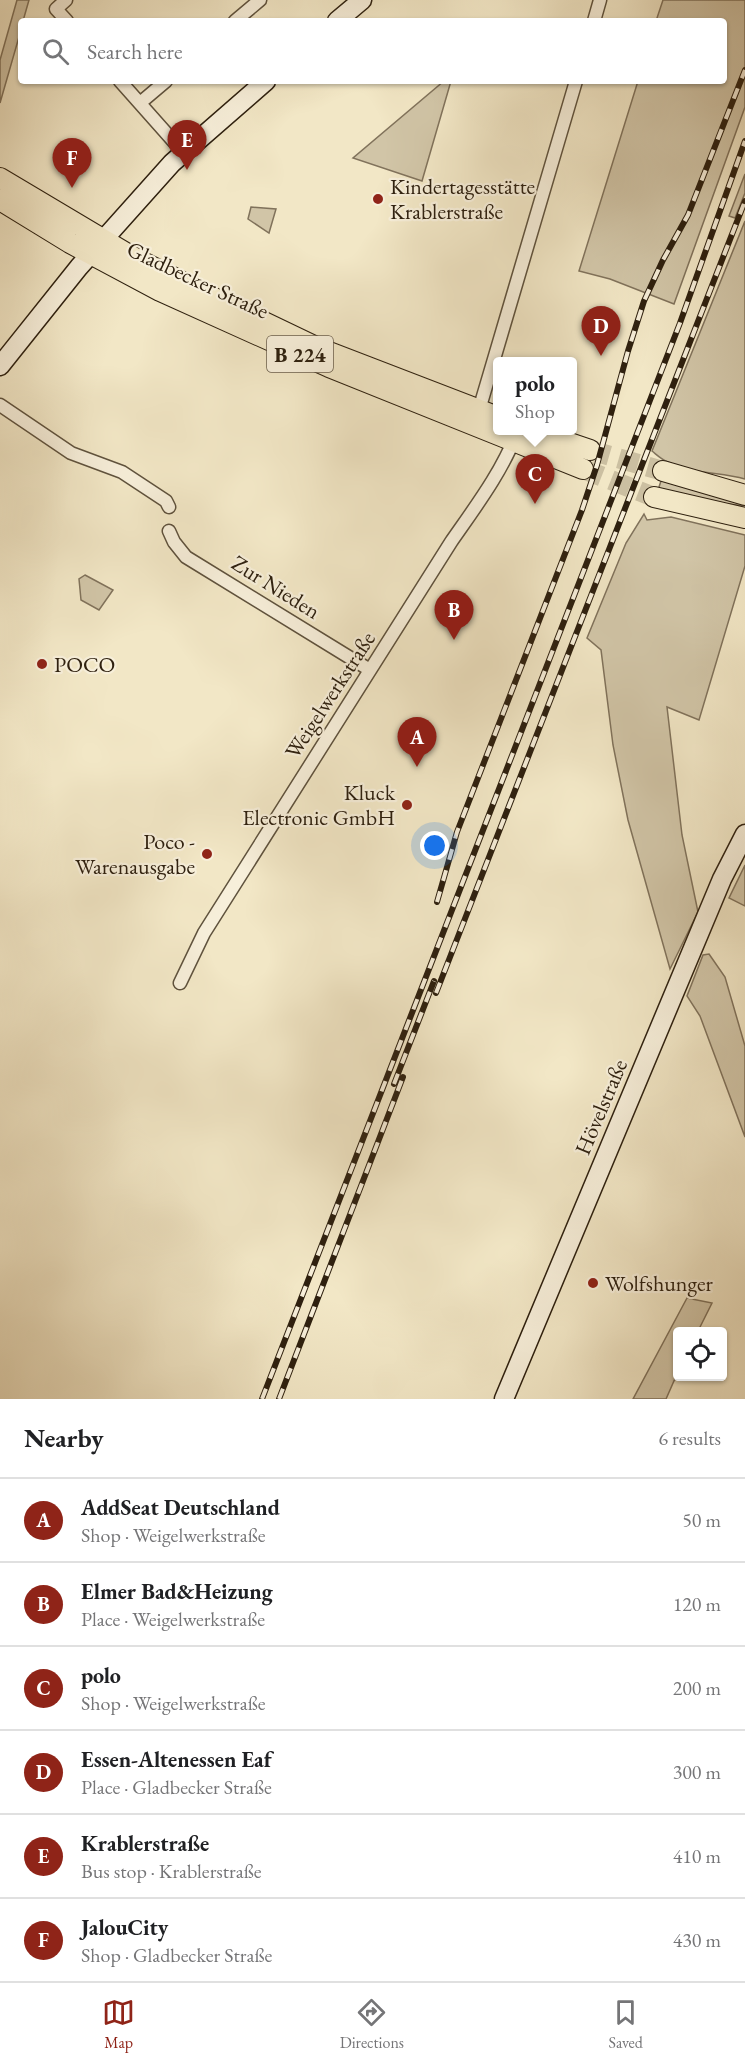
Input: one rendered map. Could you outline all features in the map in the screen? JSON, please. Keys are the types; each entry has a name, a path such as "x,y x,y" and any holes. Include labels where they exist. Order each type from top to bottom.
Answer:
{"main road":[{"path":"340,18 361,0"},
{"path":"0,366 79,267 183,152 262,84"},
{"name":"Gladbecker Straße","path":"0,178 135,258 216,299 316,347 493,415"},
{"name":"Gladbecker Straße","path":"0,200 91,255 160,291 329,367 493,428"},
{"path":"546,435 590,450"},
{"name":"Gladbecker Straße","path":"516,436 583,469"},
{"path":"663,471 745,495"},
{"path":"654,497 745,518"},
{"name":"Hövelstraße","path":"504,1399 713,900 745,834"}],"street":[{"path":"64,18 56,9 66,0"},
{"path":"239,18 260,0"},
{"path":"595,18 600,0"},
{"path":"123,84 183,152"},
{"path":"140,103 162,84"},
{"path":"495,357 575,84"},
{"path":"479,410 493,363"},
{"path":"0,405 71,453 122,472 166,501 169,507"},
{"name":"Weigelwerkstraße","path":"180,983 204,933 451,542 503,465 516,436"},
{"name":"Zur Nieden","path":"169,531 174,542 186,557 370,670"}],"shaded area":[{"path":"17,0 29,0 24,18 18,18 18,40 0,103 0,60"},
{"path":"663,0 745,0 745,107 674,304 610,279 579,271 637,84 727,84 727,18 657,18"},
{"path":"440,84 450,84 422,181 353,158"},
{"path":"745,174 745,193 735,218 729,216"},
{"path":"251,207 276,209 269,233 248,219"},
{"path":"745,221 745,479 677,466 652,451"},
{"path":"662,478 745,501 745,506 704,501 658,490"},
{"path":"644,514 647,520 671,517 745,535 745,566 699,720 667,707 682,835 698,912 670,969 628,820 613,745 601,650 587,638 626,543"},
{"path":"85,575 113,590 99,610 81,600 79,579"},
{"path":"745,865 745,906 729,898"},
{"path":"709,954 725,977 745,1046 745,1137 700,1016 687,996 703,955"},
{"path":"687,1298 712,1303 700,1327 673,1327 674,1381 666,1399 633,1399"}],"tunnel":[{"path":"590,450 663,471"},
{"path":"583,469 654,497"}],"railway":[{"path":"437,902 457,832 582,510 644,301 688,215 745,70"},
{"path":"262,1399 680,323 745,141"},
{"path":"436,993 745,201"},
{"path":"394,1084 434,981"},
{"path":"279,1399 403,1077"}],"place":[{"name":"Krablerstraße","path":"187,170"},
{"name":"JalouCity","path":"72,188"},
{"name":"Kindertagesstätte Krablerstraße","path":"378,199"},
{"name":"Essen-Altenessen Eaf","path":"601,356"},
{"name":"polo","path":"535,504"},
{"name":"Elmer Bad&Heizung","path":"454,640"},
{"name":"POCO","path":"42,664"},
{"name":"AddSeat Deutschland","path":"417,767"},
{"name":"Kluck Electronic GmbH","path":"407,805"},
{"name":"Poco - Warenausgabe","path":"207,854"},
{"name":"Wolfshunger","path":"593,1283"}]}
